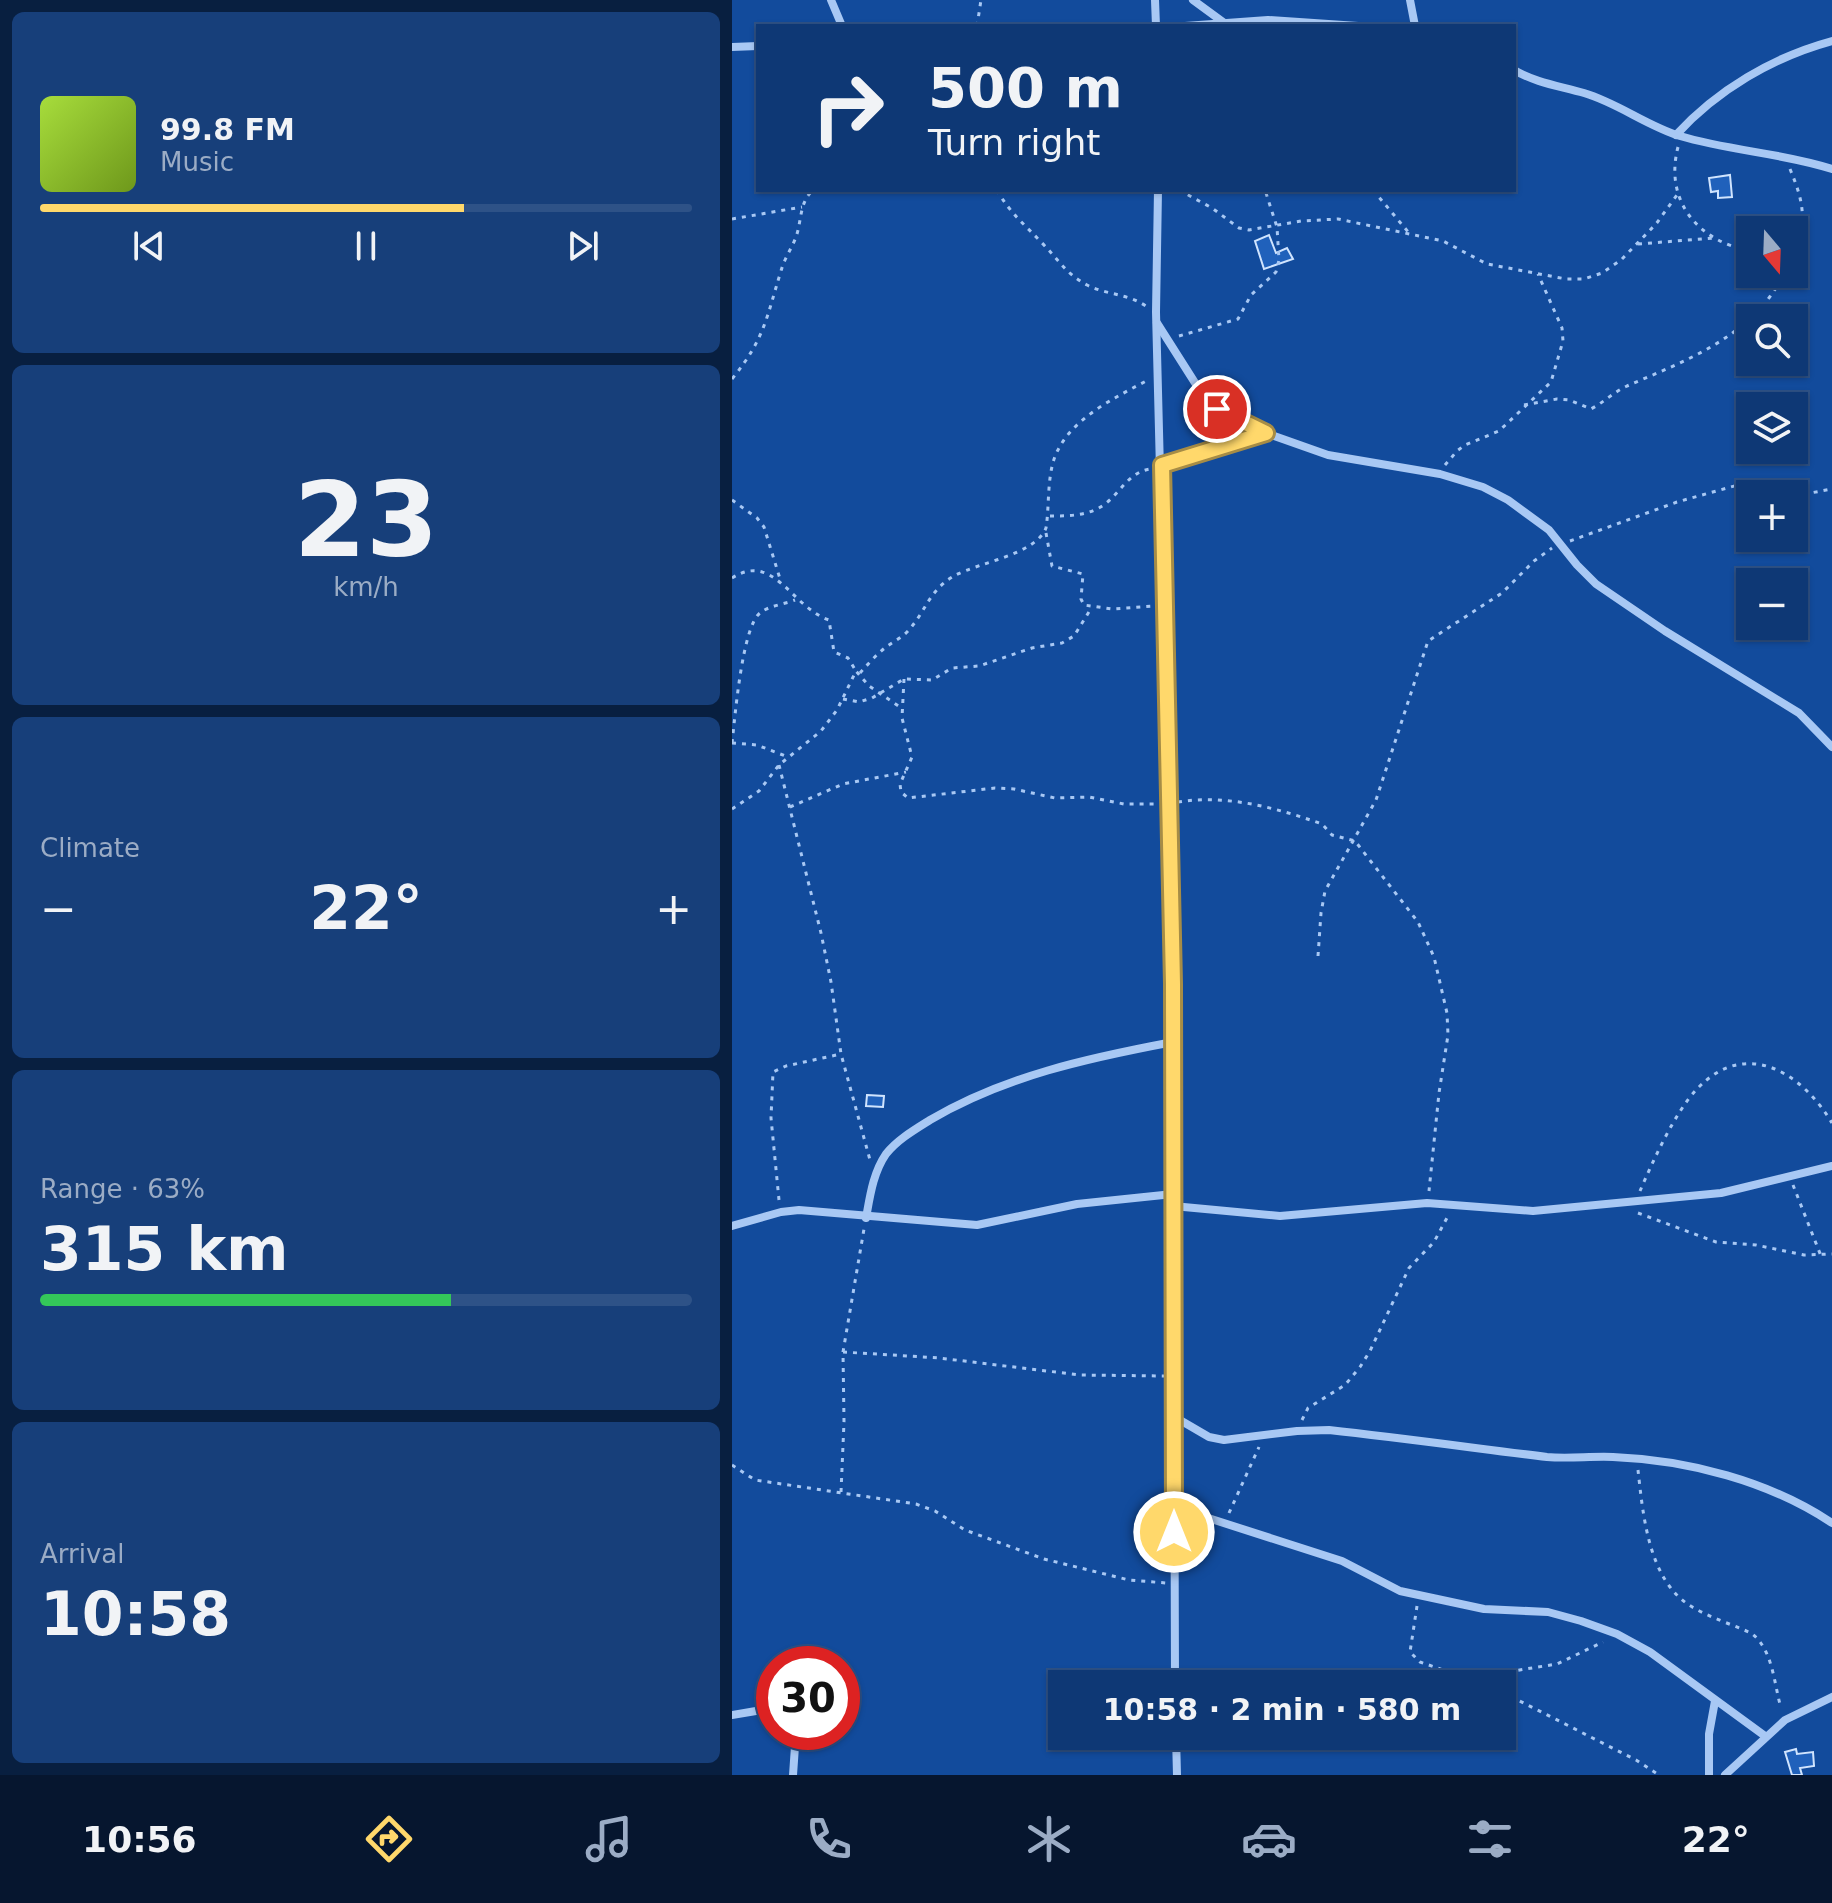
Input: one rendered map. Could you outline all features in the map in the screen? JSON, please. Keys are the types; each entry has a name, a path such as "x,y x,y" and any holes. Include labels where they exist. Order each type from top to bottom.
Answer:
{"street":[{"path":"831,0 841,24"},
{"path":"1155,0 1156,24"},
{"path":"1193,0 1223,22"},
{"path":"1410,0 1415,24"},
{"path":"1204,24 1340,24"},
{"path":"1678,136 1696,113 1726,89 1771,65 1832,41"},
{"path":"732,47 756,46"},
{"path":"1516,71 1543,83 1609,102 1678,136 1744,152 1832,167"},
{"path":"1158,192 1156,312 1173,1042 1175,1670"},
{"path":"1157,323 1204,397 1217,409 1266,433 1328,455 1440,474 1483,487 1508,500 1549,530 1596,584 1665,631 1799,713 1832,747"},
{"path":"1162,467 1266,433"},
{"path":"866,1218 875,1175 887,1153 909,1133 983,1093 1023,1077 1068,1064 1173,1042"},
{"path":"1173,1206 1280,1216 1427,1203 1533,1211 1634,1207 1721,1193 1832,1166"},
{"path":"732,1226 781,1212 822,1211 866,1218 977,1225 1077,1204 1173,1194"},
{"path":"1173,1416 1209,1437 1224,1440 1297,1431 1357,1433 1550,1457 1667,1461 1751,1484 1791,1500 1832,1523"},
{"path":"1174,1507 1333,1558 1387,1586 1418,1596 1484,1609 1548,1612 1617,1634 1650,1652 1765,1736"},
{"path":"1725,1775 1785,1720 1832,1697"},
{"path":"1709,1775 1709,1734 1715,1701"},
{"path":"732,1715 756,1711"},
{"path":"793,1775 795,1750"},
{"path":"1176,1750 1177,1775"}],"path":[{"path":"977,24 981,0"},
{"path":"1678,136 1674,172 1677,195 1695,222 1714,238 1736,248"},
{"path":"1786,158 1803,216"},
{"path":"732,379 761,337 773,305 781,269 796,237 805,198 811,192"},
{"path":"998,192 1013,214 1044,244 1067,273 1091,287 1135,299 1156,312"},
{"path":"1183,192 1239,228 1249,230 1310,219 1338,219 1456,246 1487,264 1566,279 1584,279 1602,273 1638,244 1677,195"},
{"path":"1170,340 1238,319 1251,295 1276,272 1279,260 1277,227 1266,192"},
{"path":"1375,192 1410,234"},
{"path":"732,219 802,207"},
{"path":"1638,244 1714,238"},
{"path":"1440,474 1457,451 1499,431 1551,382 1563,341 1562,328 1538,274"},
{"path":"1524,405 1557,399 1591,409 1624,387 1685,363 1711,348 1764,305 1775,288"},
{"path":"1158,374 1092,414 1058,448 1045,531 1050,563 1083,574 1082,603 1092,607 1134,608 1165,604"},
{"path":"1048,516 1093,511 1140,472 1162,467"},
{"path":"1318,956 1325,891 1355,841 1387,771 1428,641 1502,593 1544,552 1677,502 1736,486"},
{"path":"1808,495 1832,489"},
{"path":"732,500 764,527 781,582"},
{"path":"732,809 759,791 779,765 821,731 858,672 905,634 927,600 942,584 966,570 1026,547 1045,531"},
{"path":"732,578 754,569 781,582 814,614 829,620 834,652 848,658 869,686 903,709"},
{"path":"788,757 757,745 732,743 739,679 753,622 762,611 797,600"},
{"path":"843,699 859,702 904,679 932,680 952,668 979,666 1032,648 1062,643 1074,636 1092,607"},
{"path":"904,679 903,724 912,757 900,784 901,792 908,798 995,788 1055,798 1089,797 1140,806 1201,798 1247,803 1312,820 1339,838 1355,841 1422,930 1434,957 1445,1002 1448,1035 1427,1203"},
{"path":"779,765 829,969 841,1054 875,1175"},
{"path":"790,807 843,784 906,772"},
{"path":"781,1212 771,1118 773,1072 786,1066 841,1054"},
{"path":"1832,1123 1812,1095 1792,1076 1768,1065 1751,1064 1710,1076 1694,1092 1658,1150 1634,1207 1716,1242 1756,1245 1790,1253 1832,1254"},
{"path":"1775,1180 1788,1175 1806,1212 1821,1256"},
{"path":"1297,1431 1308,1408 1345,1385 1360,1367 1409,1268 1434,1242 1453,1206"},
{"path":"840,1493 844,1422 843,1352 866,1218"},
{"path":"843,1352 939,1358 1080,1375 1173,1376"},
{"path":"1225,1523 1264,1436"},
{"path":"1637,1458 1644,1521 1651,1550 1660,1568 1672,1588 1687,1604 1760,1639 1785,1720"},
{"path":"732,1465 755,1480 916,1504 935,1511 965,1530 1072,1567 1149,1583 1174,1584"},
{"path":"1418,1596 1410,1652 1420,1662 1444,1670"},
{"path":"1516,1671 1557,1664 1617,1634"},
{"path":"1516,1699 1636,1760 1659,1775"}],"building":[{"path":"1730,175 1732,197 1718,198 1718,191 1711,192 1709,178"},
{"path":"1269,235 1276,253 1287,248 1293,259 1264,269 1255,241"},
{"path":"867,1095 884,1096 883,1107 866,1106"},
{"path":"1796,1749 1797,1754 1813,1752 1814,1766 1800,1768 1802,1775 1792,1775 1785,1752"}],"route":[{"path":"1174,1532 1173,984 1162,465 1266,433 1217,409"}]}
